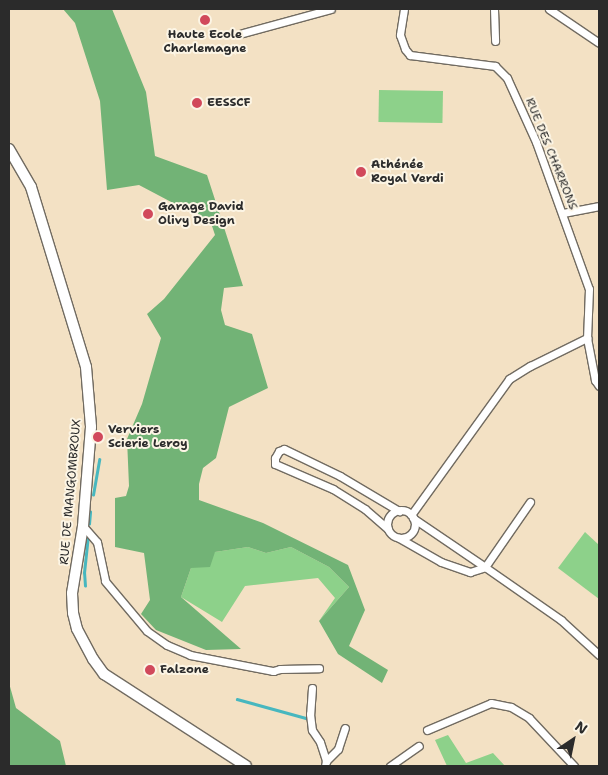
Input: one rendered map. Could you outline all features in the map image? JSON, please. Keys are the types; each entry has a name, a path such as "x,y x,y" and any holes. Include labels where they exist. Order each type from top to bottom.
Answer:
{"main road":[{"name":"RUE DE MANGOMBROUX","path":"9,149 31,187 86,368 91,427 83,526 72,593 73,613 77,629 93,659 104,674 242,765"}],"street":[{"path":"243,33 331,9"},
{"name":"RUE DES CHARRONS","path":"404,9 400,35 405,49 410,55 495,66 507,78 536,142 589,289 587,338 595,380 599,386"},
{"path":"494,9 495,41"},
{"path":"550,9 599,43"},
{"path":"563,213 599,206"},
{"path":"399,538 404,538 413,531 412,517 509,379 530,366 587,338"},
{"path":"530,502 485,567 470,572 441,562 391,534 388,529 365,509 333,489 275,464 277,454 284,449 340,476 412,517 485,567 561,620 599,655"},
{"path":"333,489 340,476"},
{"path":"388,529 390,516 399,511"},
{"path":"83,526 96,542 105,581 147,631 167,645 190,655 273,671 280,669 319,668"},
{"path":"312,688 310,714 312,730 320,742 326,764"},
{"path":"427,730 491,703 511,707 529,718 574,766"},
{"path":"326,764 338,749 345,728"},
{"path":"390,766 419,746"}],"green space":[{"path":"63,9 112,9 146,92 155,156 207,175 243,286 224,288 221,310 225,325 252,334 268,388 229,407 216,458 203,468 199,484 199,500 263,523 348,565 365,610 349,646 388,670 382,683 338,654 319,621 349,587 329,567 291,547 266,553 248,547 215,552 210,567 191,568 181,597 241,649 206,650 156,630 141,614 150,600 144,553 115,547 115,498 126,496 129,486 127,439 142,404 161,338 147,314 164,299 215,235 211,223 139,185 107,190 100,101 75,23"},
{"path":"379,90 443,91 442,123 378,122"},
{"path":"585,532 599,545 599,599 558,568"},
{"path":"248,547 266,553 291,547 329,567 349,587 319,621 335,598 318,578 245,586 222,622 181,597 191,568 215,552"},
{"path":"9,683 16,708 60,741 66,766 9,766"},
{"path":"448,735 466,763 493,753 505,766 447,766 435,740"}],"waterway":[{"path":"93,495 99,460"},
{"path":"89,524 90,512"},
{"path":"85,586 84,573 88,537"},
{"path":"237,699 306,718"}],"place":[{"name":"Haute Ecole Charlemagne","path":"205,20"},
{"name":"EESSCF","path":"197,103"},
{"name":"Athénée Royal Verdi","path":"361,172"},
{"name":"Garage David Olivy Design","path":"148,214"},
{"name":"Verviers Scierie Leroy","path":"98,437"},
{"name":"Falzone","path":"150,670"}]}
